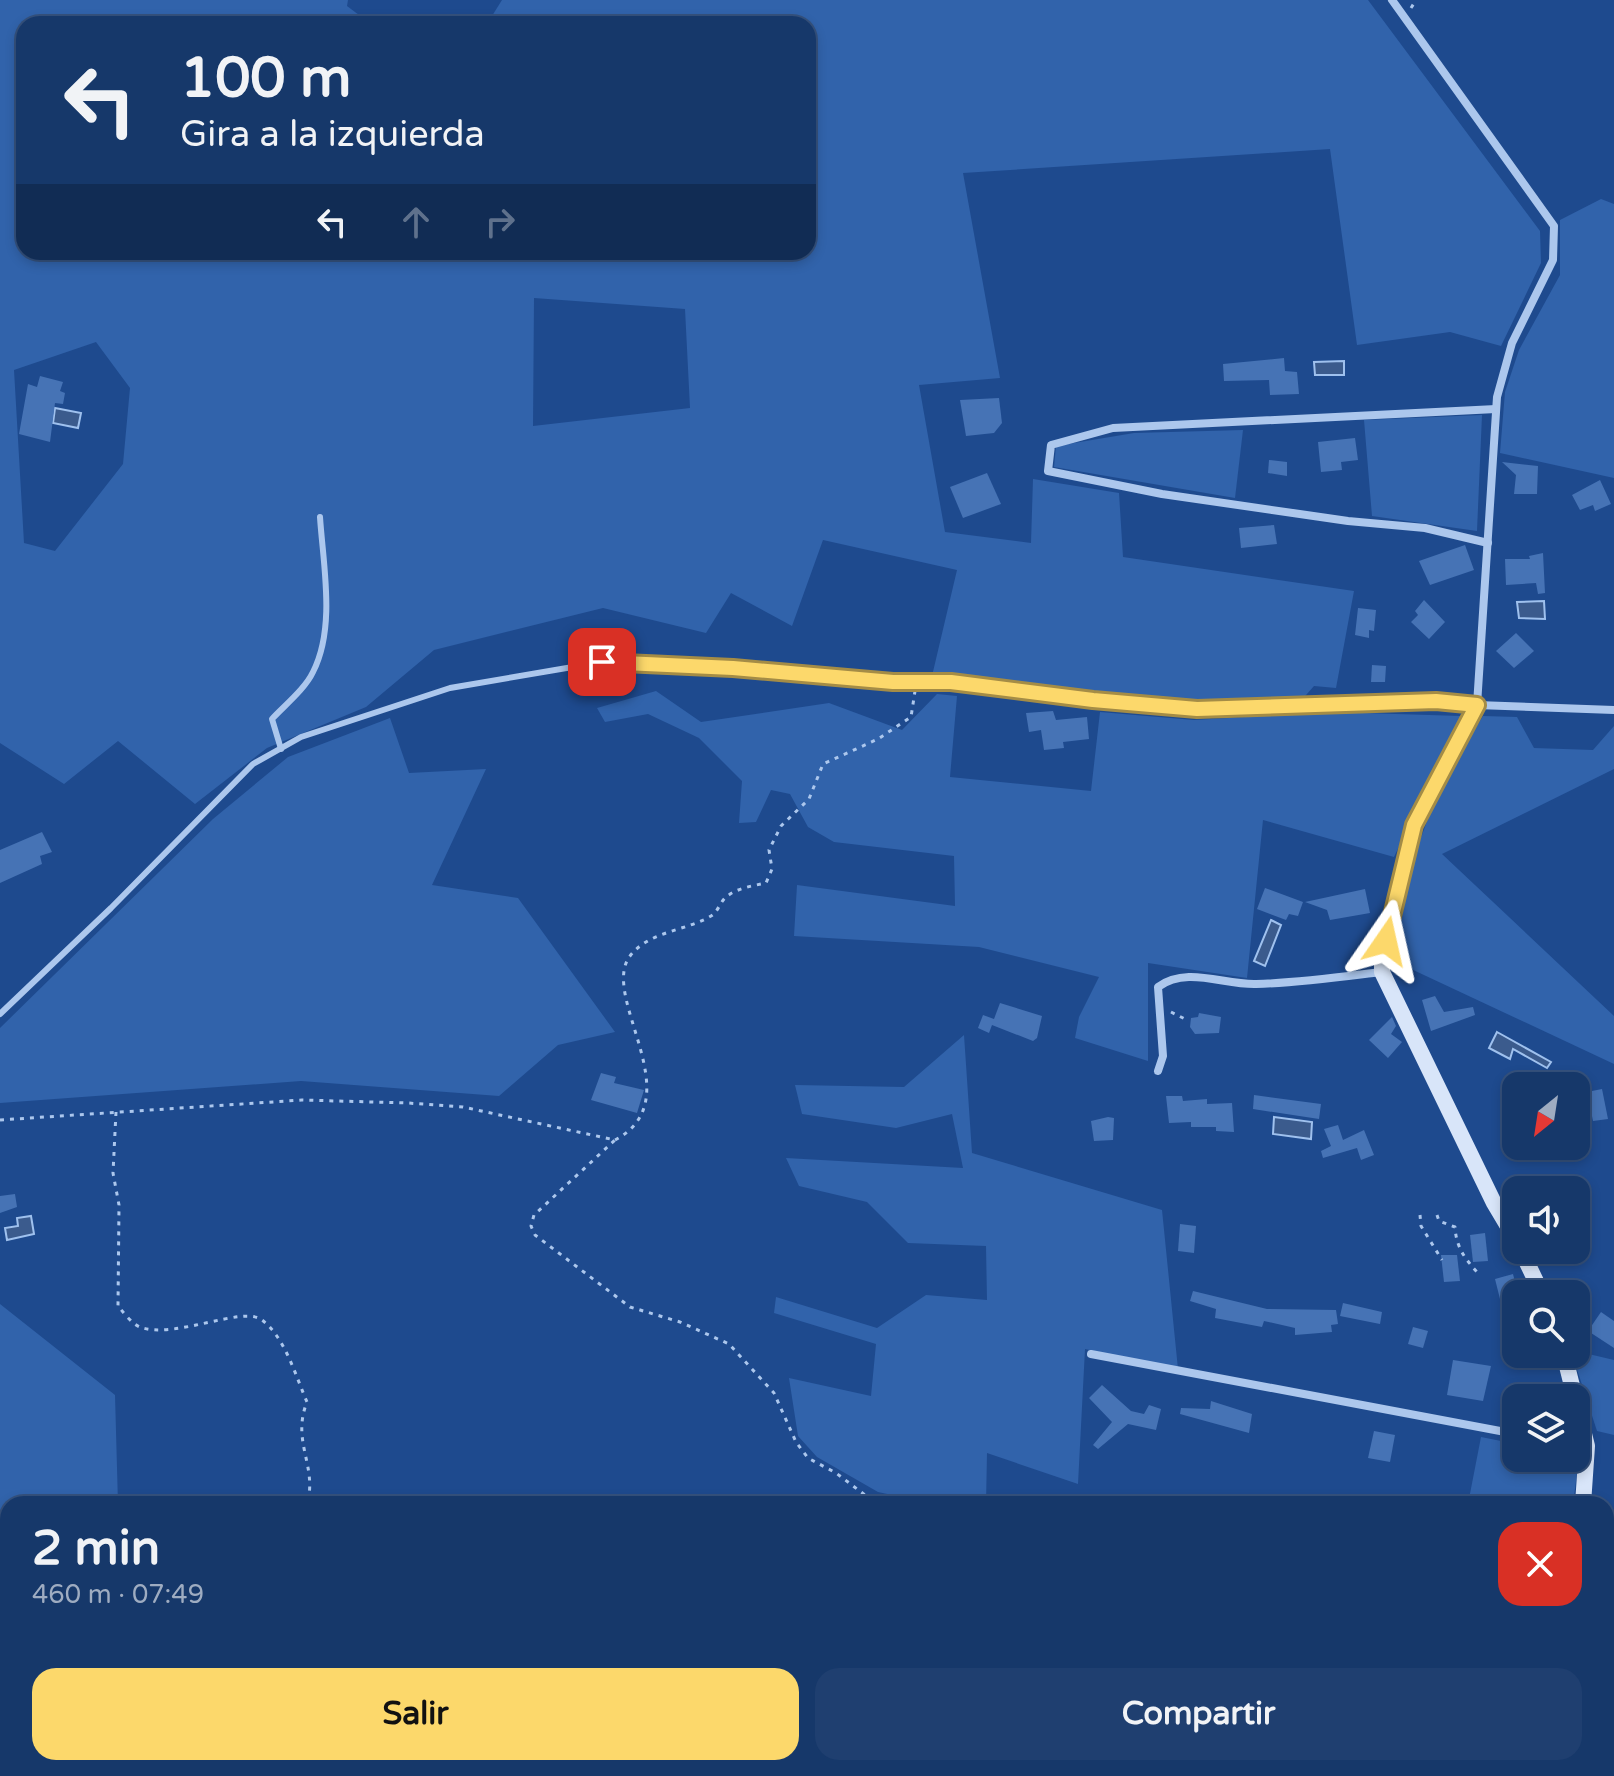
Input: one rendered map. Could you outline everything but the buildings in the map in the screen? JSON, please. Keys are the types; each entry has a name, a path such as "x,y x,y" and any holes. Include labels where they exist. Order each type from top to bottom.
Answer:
{"street":[{"path":"1392,0 1554,226 1553,260 1512,343 1496,409 1477,705 1414,825 1389,918 1382,972 1502,1216"},
{"path":"1488,543 1425,528 1348,521 1178,497 1048,471 1051,445 1113,428 1496,409"},
{"path":"1477,705 1614,710"},
{"path":"1158,1071 1163,1056 1158,987 1169,979 1189,976 1253,985 1382,972"},
{"path":"1091,1354 1502,1431"},
{"path":"1582,1472 1583,1496"}],"lane":[{"path":"281,749 272,719 313,672 322,640 326,599 320,517"},
{"path":"0,1014 111,908 253,764 301,737 450,688 602,662 951,682 1093,700 1197,709 1436,701 1477,705"}],"path":[{"path":"866,1496 808,1458 796,1442 774,1393 729,1344 680,1322 630,1307 535,1235 531,1226 534,1215 641,1117 646,1076 623,974 630,956 650,940 714,915 724,898 745,887 766,883 772,869 769,850 781,826 809,799 823,764 878,739 911,717 916,682"},
{"path":"0,1120 302,1100 408,1103 463,1107 615,1140"},
{"path":"116,1112 113,1173 119,1205 118,1306 138,1326 161,1332 246,1315 262,1319 281,1344 307,1402 299,1423 312,1488 310,1496"},
{"path":"1420,1215 1421,1226 1442,1260"},
{"path":"1437,1215 1439,1221 1455,1227 1464,1258 1478,1273"}],"shaded area":[{"path":"0,0 348,0 347,6 360,16 16,16 16,260 816,260 816,16 492,16 502,0 1368,0 1540,231 1541,263 1501,346 1450,332 1357,345 1330,149 963,173 1000,378 919,385 945,532 1031,543 1033,479 1119,493 1123,557 1354,591 1336,688 1314,686 1299,703 1163,701 932,676 957,570 823,540 792,626 731,593 706,633 603,608 434,650 366,707 267,748 195,804 118,741 64,784 0,743","holes":["534,298 685,309 690,408 533,426","96,342 130,388 123,464 55,551 24,543 14,370"]},
{"path":"1601,199 1614,204 1614,478 1500,453 1505,392 1519,350 1560,275 1560,220"},
{"path":"1344,361 1344,375 1315,375 1314,362"},
{"path":"55,408 81,413 78,428 53,423"},
{"path":"1482,415 1477,531 1372,516 1364,420"},
{"path":"1243,430 1235,498 1054,467 1056,446 1134,433"},
{"path":"1544,601 1545,619 1519,618 1517,602"},
{"path":"656,691 701,722 829,703 902,730 937,694 957,696 950,777 1091,791 1100,712 1194,720 1331,712 1461,716 1394,857 1263,820 1247,978 1148,963 1148,1061 1075,1038 1079,1017 1099,977 979,947 794,936 797,885 955,906 954,856 834,842 808,827 790,794 771,790 756,822 739,823 742,781 699,738 648,714 605,722 597,708"},
{"path":"1483,716 1517,717 1534,748 1593,750 1614,726 1614,769 1442,854 1614,1016 1614,1064 1394,961 1412,862 1440,786"},
{"path":"390,718 409,773 486,769 432,885 518,898 615,1032 558,1045 499,1096 301,1081 0,1103 0,1028 213,819 288,757"},
{"path":"1271,920 1281,925 1265,966 1254,961"},
{"path":"1497,1032 1551,1062 1547,1068 1513,1049 1510,1059 1489,1048"},
{"path":"964,1035 972,1153 1162,1210 1178,1369 1085,1349 1078,1484 987,1453 986,1496 897,1496 878,1492 817,1457 798,1436 789,1378 871,1396 876,1344 774,1313 776,1297 877,1328 926,1295 987,1300 986,1246 908,1243 867,1202 799,1186 786,1158 963,1168 952,1114 896,1128 802,1114 795,1085 904,1087"},
{"path":"1274,1117 1312,1122 1311,1139 1273,1134"},
{"path":"31,1216 34,1234 7,1240 5,1228 18,1226 17,1218"},
{"path":"0,1304 115,1395 118,1496 0,1496"},
{"path":"1590,1354 1614,1360 1614,1435 1597,1431 1590,1409 1590,1384 1582,1384 1577,1368 1590,1368"},
{"path":"1481,1437 1502,1441 1502,1472 1577,1472 1574,1496 1470,1496"}],"route":[{"path":"602,662 733,668 893,682 951,682 1093,700 1197,709 1436,701 1477,705 1428,791 1414,825 1389,918 1386,941"}]}
